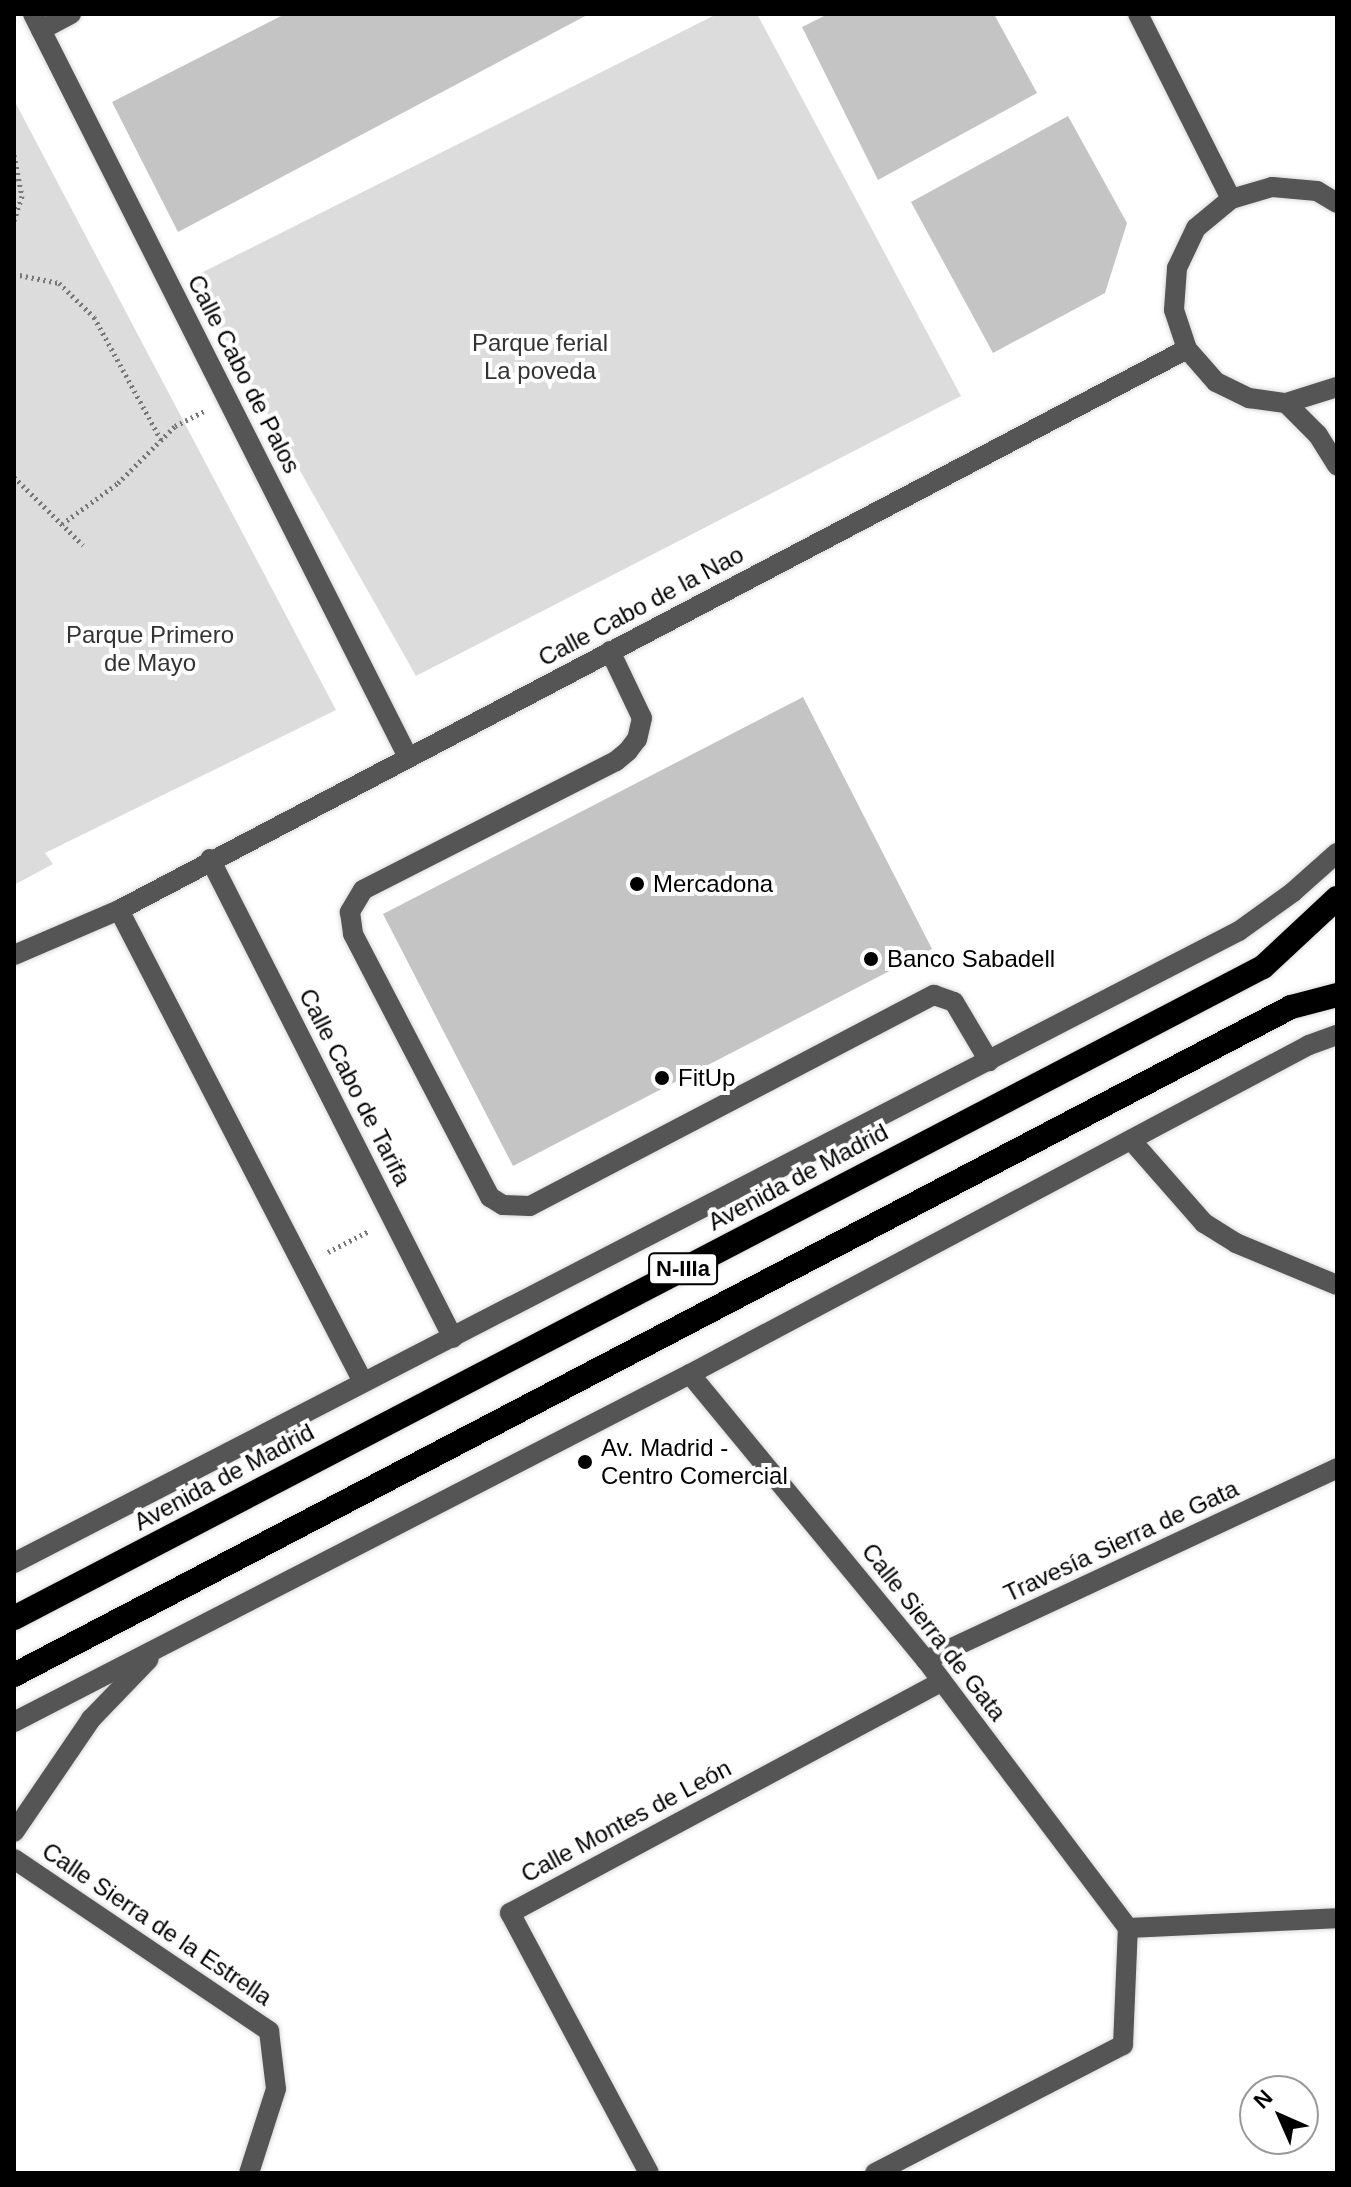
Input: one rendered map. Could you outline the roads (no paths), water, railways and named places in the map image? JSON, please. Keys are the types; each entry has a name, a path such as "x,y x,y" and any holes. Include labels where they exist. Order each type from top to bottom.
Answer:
{"highway":[{"name":"Avenida de Madrid","path":"14,1618 1263,967 1337,898"},
{"name":"N-IIIa","path":"14,1675 1291,1007 1337,995"}],"street":[{"path":"37,22 71,14"},
{"path":"1138,14 1231,199"},
{"name":"Calle Cabo de Palos","path":"37,22 408,757"},
{"path":"1337,203 1317,191 1272,187 1231,199 1196,228 1177,268 1174,310 1187,349 1216,382 1249,398 1286,403 1337,387"},
{"name":"Calle Cabo de la Nao","path":"14,955 119,910 210,859 1187,349"},
{"path":"1286,403 1318,435 1337,466"},
{"path":"610,651 642,718 637,739 628,751 616,761 363,890 350,912 353,934 490,1197 517,1209 530,1206 934,995 954,1002 989,1061"},
{"path":"14,1563 1239,931 1293,892 1337,853"},
{"name":"Calle Cabo de Tarifa","path":"210,859 453,1338"},
{"path":"119,910 363,1382"},
{"path":"14,1722 690,1374 1309,1045 1337,1035"},
{"path":"1131,1140 1204,1223 1236,1243 1331,1280"},
{"name":"Calle Sierra de Gata","path":"690,1374 926,1660 1128,1928"},
{"name":"Travesía Sierra de Gata","path":"926,1660 1337,1468"},
{"path":"14,1832 91,1719 159,1648"},
{"name":"Calle Montes de León","path":"649,2173 510,1913 942,1681"},
{"name":"Calle Sierra de la Estrella","path":"14,1859 269,2031 276,2089 249,2173"},
{"path":"875,2173 1123,2045 1128,1928 1337,1918"}],"place":[{"name":"Mercadona","path":"637,884"},
{"name":"Banco Sabadell","path":"871,959"},
{"name":"FitUp","path":"662,1078"},
{"name":"Av. Madrid - Centro Comercial","path":"585,1462"}],"park label":[{"name":"Parque ferial La poveda","path":"540,357"},
{"name":"Parque Primero de Mayo","path":"150,649"}]}
